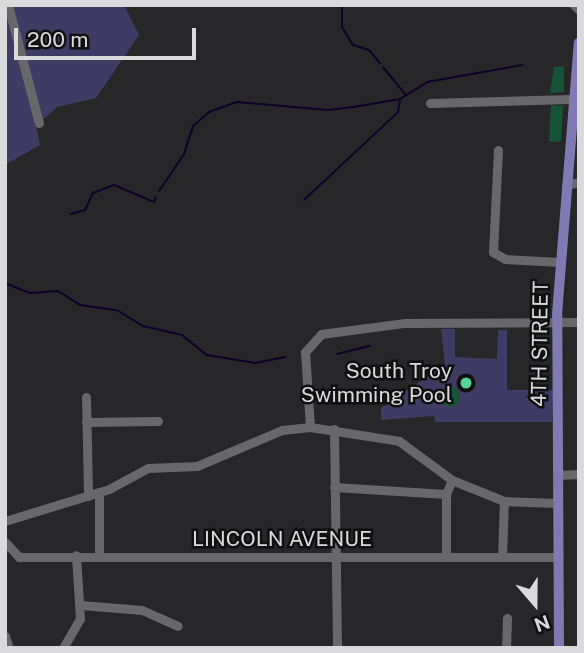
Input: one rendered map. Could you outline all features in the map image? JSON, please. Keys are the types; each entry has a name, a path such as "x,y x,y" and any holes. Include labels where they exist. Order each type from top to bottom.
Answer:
{"main road":[{"name":"4TH STREET","path":"559,648 557,322 571,99 579,43"}],"street":[{"path":"8,5 39,123"},
{"path":"575,5 579,10"},
{"path":"430,103 571,99"},
{"path":"498,150 497,257 561,262"},
{"path":"566,185 579,182"},
{"path":"310,427 305,352 311,339 387,324 579,322"},
{"path":"86,397 88,496"},
{"path":"86,422 158,421"},
{"path":"5,521 99,492 148,468 197,466 282,430 310,427 399,442 452,480 504,500 558,503"},
{"path":"334,429 337,648"},
{"path":"558,475 579,474"},
{"path":"446,556 446,494 452,480"},
{"path":"334,487 446,494"},
{"path":"99,492 99,556"},
{"path":"502,557 504,500"},
{"name":"LINCOLN AVENUE","path":"7,546 19,557 558,557"},
{"path":"63,648 78,628 81,605 76,555"},
{"path":"81,605 142,610 178,626"},
{"path":"506,648 507,618"},
{"path":"5,636 9,648"}],"shaded area":[{"path":"5,5 124,5 139,35 96,98 57,107 36,126 40,145 5,165"},
{"name":"South Troy Swimming Pool","path":"441,329 455,329 455,357 497,359 498,330 507,330 507,390 553,390 552,422 435,422 434,416 381,420 381,408 445,365"}],"building":[{"path":"564,66 564,92 550,93 554,67"},
{"path":"551,105 563,106 561,142 549,141"},
{"path":"450,387 457,390 460,397 457,404 450,407 443,404 440,397 443,390"}],"waterway":[{"path":"342,5 342,27 353,45 369,50 380,63"},
{"path":"159,191 184,154 193,126 209,112 237,102 328,110 359,106 400,99 427,82 522,65"},
{"path":"383,67 405,94"},
{"path":"304,200 398,112 400,100"},
{"path":"71,214 85,210 93,193 114,185 154,202 156,197"},
{"path":"5,283 30,293 58,291 80,305 117,310 143,326 182,335 207,355 255,363 285,357"},
{"path":"337,354 370,346"}],"place":[{"name":"South Troy Swimming Pool","path":"466,383"}]}
